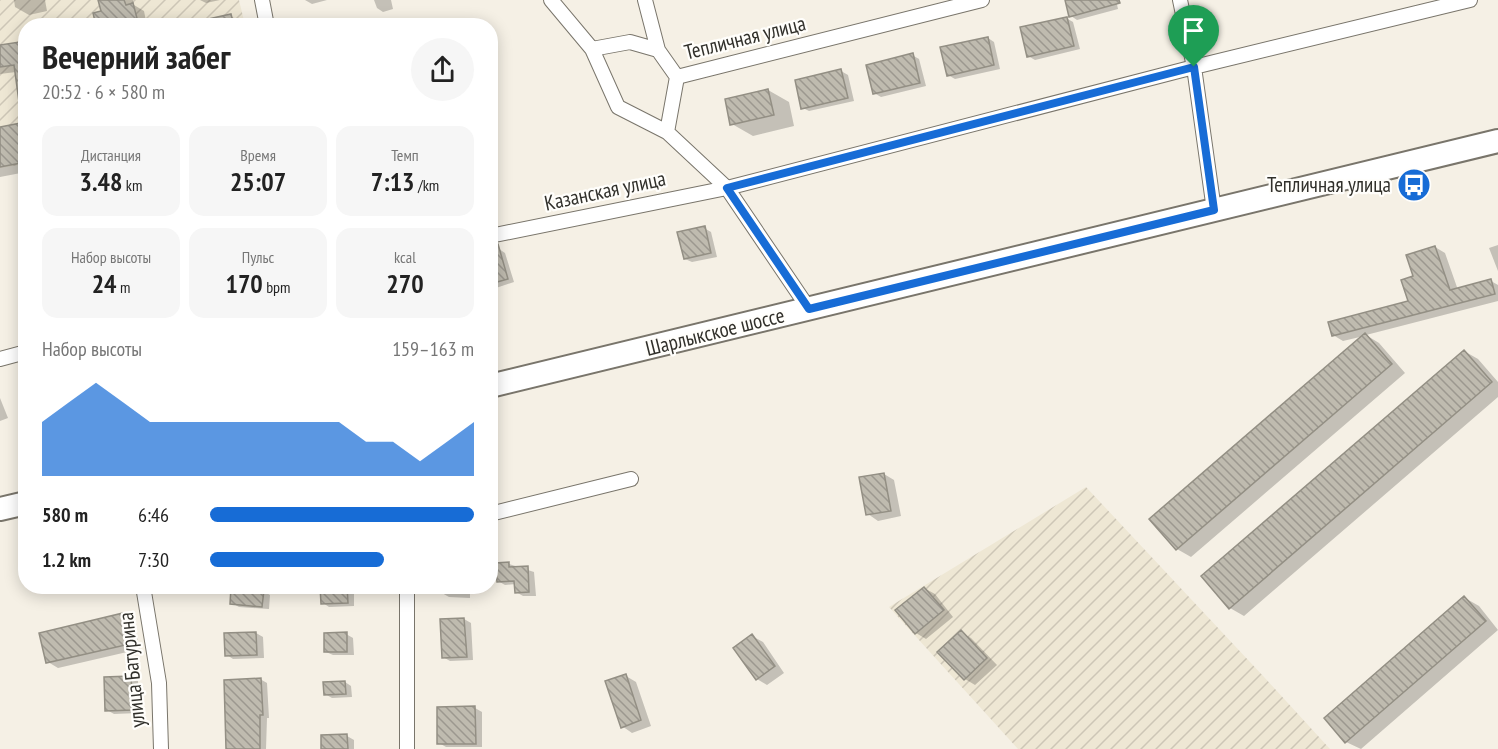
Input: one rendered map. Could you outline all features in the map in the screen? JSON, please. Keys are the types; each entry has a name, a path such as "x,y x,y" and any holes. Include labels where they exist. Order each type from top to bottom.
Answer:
{"main road":[{"name":"Шарлыкское шоссе","path":"498,384 1498,141"},
{"path":"0,510 18,505"}],"street":[{"path":"262,0 265,18"},
{"path":"551,0 592,49 618,107 667,132 727,188 809,309"},
{"path":"645,0 658,51 677,77"},
{"name":"Тепличная улица","path":"667,132 677,77 982,0"},
{"path":"1180,0 1194,67 1214,210"},
{"name":"Казанская улица","path":"498,234 727,188 1194,67 1470,0"},
{"path":"592,49 630,42 658,51"},
{"path":"0,359 18,354"},
{"path":"498,512 631,479"},
{"name":"улица Батурина","path":"144,594 159,683 161,749"},
{"path":"407,594 407,749"}],"shaded area":[{"path":"0,0 239,0 243,18 18,18 18,165 0,168"},
{"path":"1086,487 1330,749 1018,749 889,607"}],"building":[{"path":"98,0 124,0 126,5 133,3 137,18 94,18 93,13 101,11"},
{"path":"1065,0 1119,0 1120,3 1069,17"},
{"path":"231,14 232,18 213,18"},
{"path":"1067,17 1074,46 1027,57 1020,27"},
{"path":"988,37 994,65 947,76 940,47"},
{"path":"18,42 18,95 14,65 0,67 0,45"},
{"path":"913,53 920,83 873,94 866,65"},
{"path":"841,69 848,98 801,109 795,80"},
{"path":"768,89 774,115 730,125 725,99"},
{"path":"18,124 18,164 0,167 0,127"},
{"path":"705,226 711,253 684,259 677,232"},
{"path":"498,244 508,279 498,282"},
{"path":"1435,246 1450,290 1491,279 1495,294 1332,336 1328,322 1408,301 1401,280 1413,276 1406,255"},
{"path":"1365,333 1392,364 1176,550 1149,519"},
{"path":"1464,350 1492,382 1229,609 1201,576"},
{"path":"884,473 891,511 866,515 859,477"},
{"path":"509,562 509,567 528,566 529,592 515,593 514,581 498,582 498,563"},
{"path":"924,587 944,610 915,634 895,610"},
{"path":"231,594 264,594 262,607 230,604"},
{"path":"320,594 347,594 348,603 321,604"},
{"path":"1464,596 1486,621 1345,743 1324,718"},
{"path":"123,613 130,644 46,663 39,633"},
{"path":"464,618 467,657 442,658 440,619"},
{"path":"961,630 987,658 964,680 937,652"},
{"path":"256,632 257,655 225,656 224,633"},
{"path":"347,632 347,652 324,652 324,633"},
{"path":"752,634 775,666 756,680 733,648"},
{"path":"626,674 641,720 621,728 605,681"},
{"path":"131,676 133,710 105,711 104,677"},
{"path":"261,678 263,715 260,715 260,749 226,749 224,680"},
{"path":"345,681 346,694 324,695 323,682"},
{"path":"475,706 476,744 437,744 437,707"},
{"path":"347,734 348,749 321,749 321,735"}],"place":[{"name":"Тепличная улица","path":"1414,185"}],"route":[{"path":"1194,67 1214,210 809,309 727,188 1194,67"}]}
